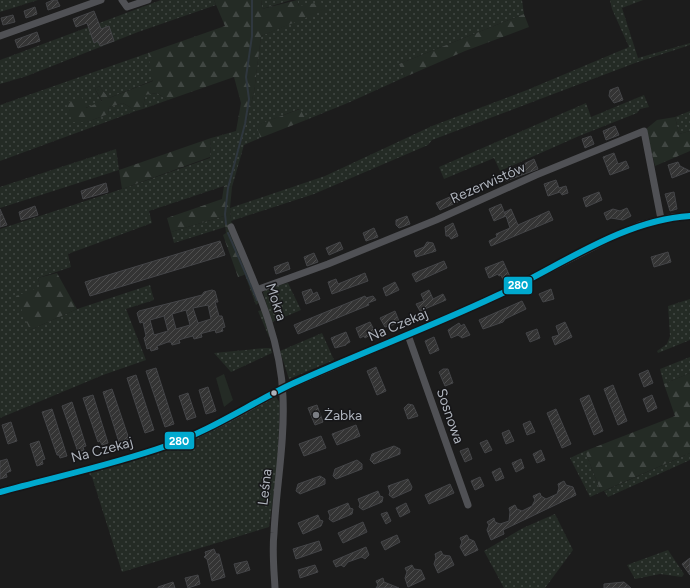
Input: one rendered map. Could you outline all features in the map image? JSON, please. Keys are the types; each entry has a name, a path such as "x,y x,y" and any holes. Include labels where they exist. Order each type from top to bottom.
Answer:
{"street":[{"path":"0,36 101,0"},
{"path":"122,0 127,7 148,0"},
{"name":"Rezerwistów","path":"259,289 328,264 436,220 536,175 644,131 661,219"},
{"name":"Na Czekaj","path":"0,492 162,448 220,424 283,389 496,297 615,236 640,225 661,219 690,216"},
{"name":"Mokra","path":"232,227 259,289 272,334 283,389"},
{"name":"Sosnowa","path":"408,334 468,505"},
{"name":"Leśna","path":"275,588 273,565 274,534 281,467 284,418 283,389"}],"green space":[{"path":"0,0 38,0 0,12"},
{"path":"161,0 214,0 216,5 138,32 27,76 0,84 0,60"},
{"path":"214,0 261,0 262,9 297,0 299,6 321,2 325,10 261,36 254,92 244,131 236,131 241,103 234,77 168,100 157,93 145,95 143,109 136,111 123,103 109,107 108,114 87,122 73,122 66,103 82,97 86,108 102,101 95,89 99,86 109,98 153,81 148,53 225,26"},
{"path":"261,0 291,0 262,9"},
{"path":"297,0 522,0 524,14 399,64 405,77 350,102 306,120 299,109 258,125 260,138 244,145 232,187 224,186 149,211 152,223 68,254 71,267 38,278 40,287 30,330 77,309 150,285 154,300 126,309 146,360 103,375 0,418 0,229 210,158 211,138 236,131 244,131 254,92 261,36 325,9 299,6"},
{"path":"610,0 643,0 622,8 638,58 690,43 690,45 635,63 432,140 428,145 314,194 231,221 230,208 325,176 432,126 527,90 629,47 612,9"},
{"path":"524,14 529,27 465,51 405,77 399,64"},
{"path":"148,53 154,80 109,98 99,86 95,89 102,102 85,108 73,122 87,122 108,114 109,107 123,103 136,111 0,161 0,105"},
{"path":"157,93 168,100 143,109 145,95"},
{"path":"644,95 649,107 640,109 637,113 579,136 500,171 494,158 444,179 439,167 586,103 591,117"},
{"path":"300,109 306,120 260,138 257,125"},
{"path":"690,111 690,131 679,134 675,117"},
{"path":"675,117 679,134 690,131 690,151 655,166 646,129 657,120"},
{"path":"211,138 210,157 122,189 119,170"},
{"path":"116,149 119,170 0,208 0,187"},
{"path":"224,186 232,187 230,208 231,221 253,272 238,277 223,235 226,233 224,216 171,232 167,218 222,199"},
{"path":"224,216 225,227 174,243 171,232"},
{"path":"57,273 77,309 30,330 16,296 40,287 38,278"},
{"path":"249,273 260,302 256,305 245,275"},
{"path":"288,283 301,310 272,322 263,292 271,287"},
{"path":"690,299 690,340 658,353 657,351 667,344 670,336 668,306"},
{"path":"262,310 271,336 269,337 258,311"},
{"path":"322,333 334,360 289,379 280,351"},
{"path":"271,348 272,353 231,372 214,353"},
{"path":"690,357 690,373 664,384 660,369"},
{"path":"690,373 690,453 601,492 585,451 675,416 664,384"},
{"path":"224,374 233,400 224,407 216,378"},
{"path":"276,397 280,403 277,470 269,527 122,572 92,477 88,473 192,440"},
{"path":"585,451 601,492 590,497 570,458"},
{"path":"690,453 690,460 608,497 604,491"},
{"path":"555,514 573,550 545,588 504,588 484,551 523,528"},
{"path":"668,550 684,574 682,577 660,574 635,579 627,565"}],"building":[{"path":"57,0 60,6 48,10 46,3"},
{"path":"35,7 37,14 26,18 24,11"},
{"path":"94,11 101,29 109,26 114,41 100,46 98,41 94,43 87,23 76,27 73,19"},
{"path":"13,15 15,22 3,25 1,18"},
{"path":"37,32 40,41 18,48 15,40"},
{"path":"618,87 623,100 614,103 609,96 610,90"},
{"path":"615,126 619,135 606,140 603,131"},
{"path":"591,136 594,144 585,148 582,139"},
{"path":"614,153 618,164 626,161 629,168 610,175 603,157"},
{"path":"534,159 538,169 506,181 503,174"},
{"path":"678,162 680,166 690,171 672,178 668,165"},
{"path":"556,180 559,188 566,186 568,193 562,195 560,192 548,196 544,184"},
{"path":"106,183 108,192 83,199 81,191"},
{"path":"461,192 464,199 440,210 436,203"},
{"path":"599,192 602,200 586,207 583,198"},
{"path":"674,192 677,209 670,211 665,194"},
{"path":"501,204 505,214 505,212 511,209 518,225 549,211 553,220 491,246 489,241 497,237 496,234 510,228 506,216 494,221 489,209"},
{"path":"35,206 38,215 21,220 19,212"},
{"path":"627,208 631,216 623,220 611,218 607,220 604,213 613,209 620,211"},
{"path":"0,209 7,225 0,227"},
{"path":"407,216 410,224 399,228 396,225 396,220"},
{"path":"453,223 458,236 451,239 449,236 446,236 445,227"},
{"path":"374,228 378,237 366,241 363,233"},
{"path":"220,241 225,255 90,296 85,282"},
{"path":"340,242 343,249 329,255 326,248"},
{"path":"427,242 433,243 436,251 416,257 414,251 424,247"},
{"path":"668,252 671,262 654,267 651,257"},
{"path":"314,253 318,262 307,266 304,257"},
{"path":"444,261 447,268 416,282 412,274"},
{"path":"503,261 511,279 504,282 501,275 499,276 498,274 489,278 485,268"},
{"path":"288,262 290,269 276,274 274,267"},
{"path":"365,273 368,281 332,294 328,282 336,279 338,284"},
{"path":"395,282 399,290 386,296 383,288"},
{"path":"311,289 313,294 317,292 320,299 306,304 302,292"},
{"path":"551,289 554,299 543,302 539,294"},
{"path":"212,290 215,291 218,302 215,302 219,316 222,316 225,327 222,328 223,331 216,333 215,330 203,333 201,334 202,337 194,339 193,336 185,338 179,340 180,343 172,345 171,342 168,342 157,346 158,349 151,351 150,348 147,349 144,338 146,336 143,322 140,323 137,313 139,311 202,295 204,292","holes":["208,305 211,319 198,323 193,308","186,310 190,325 176,329 172,314","164,316 168,331 154,335 150,320"]},
{"path":"429,290 433,299 443,294 446,300 420,311 416,304 424,301 421,294"},
{"path":"365,296 366,298 373,296 376,300 368,303 369,305 298,334 294,325"},
{"path":"522,301 526,309 505,319 503,322 483,329 479,320"},
{"path":"395,311 399,321 395,323 396,324 385,327 380,318"},
{"path":"370,322 375,332 365,338 364,336 360,338 356,328"},
{"path":"565,322 572,337 555,345 552,337 559,335 556,326"},
{"path":"459,323 461,326 464,324 470,335 462,338 458,335 451,338 448,330"},
{"path":"537,329 540,338 530,342 526,333"},
{"path":"346,332 350,342 346,345 335,348 331,338"},
{"path":"434,337 439,350 430,354 425,341"},
{"path":"376,367 386,391 377,395 367,371"},
{"path":"156,368 174,424 165,427 146,371"},
{"path":"443,369 448,369 453,383 445,386 439,372"},
{"path":"648,370 653,383 644,387 639,374"},
{"path":"136,375 154,430 145,433 127,378"},
{"path":"613,385 627,421 618,425 604,389"},
{"path":"208,387 216,411 206,414 199,390"},
{"path":"112,389 129,439 119,442 103,392"},
{"path":"188,393 196,417 187,420 179,396"},
{"path":"93,395 108,443 102,445 100,441 98,442 83,398"},
{"path":"589,395 603,431 594,435 580,399"},
{"path":"652,395 657,408 648,412 643,399"},
{"path":"72,402 86,446 83,447 84,450 78,452 62,406"},
{"path":"408,404 413,405 418,416 408,419 404,408"},
{"name":"Żabka","path":"317,405 323,422 315,425 308,408"},
{"path":"52,409 67,456 60,458 59,455 57,455 42,412"},
{"path":"556,409 571,444 562,448 547,413"},
{"path":"530,421 535,432 527,435 523,424"},
{"path":"11,422 17,441 8,444 2,425"},
{"path":"356,425 360,436 337,445 332,434"},
{"path":"509,430 514,441 506,444 502,433"},
{"path":"321,436 326,448 304,456 299,444"},
{"path":"487,440 492,450 485,453 480,443"},
{"path":"39,441 45,459 42,460 43,464 37,466 30,444"},
{"path":"394,446 400,449 400,454 374,464 370,460 372,454"},
{"path":"468,448 472,459 465,462 460,451"},
{"path":"541,450 545,460 537,463 533,454"},
{"path":"7,459 11,471 6,473 7,477 0,479 0,461"},
{"path":"521,459 524,468 516,472 512,463"},
{"path":"357,460 362,464 362,469 336,479 333,476 335,469"},
{"path":"500,468 504,478 496,481 492,472"},
{"path":"320,476 325,479 325,484 300,494 296,491 298,484"},
{"path":"480,477 484,486 475,490 471,481"},
{"path":"408,479 412,487 411,490 393,498 389,495 390,492 388,486"},
{"path":"564,481 566,485 573,487 576,495 503,530 504,534 491,540 487,530 489,525 487,522 494,518 495,522 500,524 509,521 509,508 515,505 517,509 522,511 532,506 535,500 533,496 540,493 541,496 546,499 557,494 559,488 558,484"},
{"path":"450,484 454,493 429,504 425,495"},
{"path":"378,491 380,496 383,497 382,502 363,510 359,507 360,504 358,499"},
{"path":"348,503 350,508 353,509 352,514 333,522 329,519 330,516 328,511"},
{"path":"406,503 410,512 400,517 396,508"},
{"path":"387,512 391,521 386,524 381,514"},
{"path":"318,515 320,520 323,521 321,526 303,534 298,523"},
{"path":"363,522 367,532 343,543 338,533"},
{"path":"397,535 400,542 385,550 381,542"},
{"path":"467,535 469,539 474,541 478,550 465,556 460,547 462,542 460,538"},
{"path":"319,541 322,550 296,559 293,549"},
{"path":"366,547 369,555 365,559 362,557 348,562 344,567 341,565 336,567 333,561"},
{"path":"214,549 216,554 219,554 225,577 212,581 207,559 204,557 206,555 205,552"},
{"path":"441,551 443,555 450,556 454,565 438,573 434,564 436,558 435,554"},
{"path":"690,558 690,575 682,564"},
{"path":"247,561 250,570 237,574 234,564"},
{"path":"315,565 318,572 300,578 298,570"},
{"path":"412,565 414,569 421,570 425,579 408,587 405,578 407,572 405,568"},
{"path":"198,575 200,584 188,588 185,578"},
{"path":"383,578 384,582 399,588 376,588 378,585 376,581"},
{"path":"173,582 175,588 158,588 158,587"},
{"path":"624,582 631,588 604,588 604,584"}],"waterway":[{"path":"226,224 225,214 228,188 245,124 249,99 246,77 252,36 252,0"},
{"path":"228,233 257,300"}],"transit line":[{"name":"280","path":"0,492 125,459 183,440 294,383 494,297 614,236 639,226 664,219 690,216"}],"place":[{"name":"Żabka","path":"316,415"}]}
